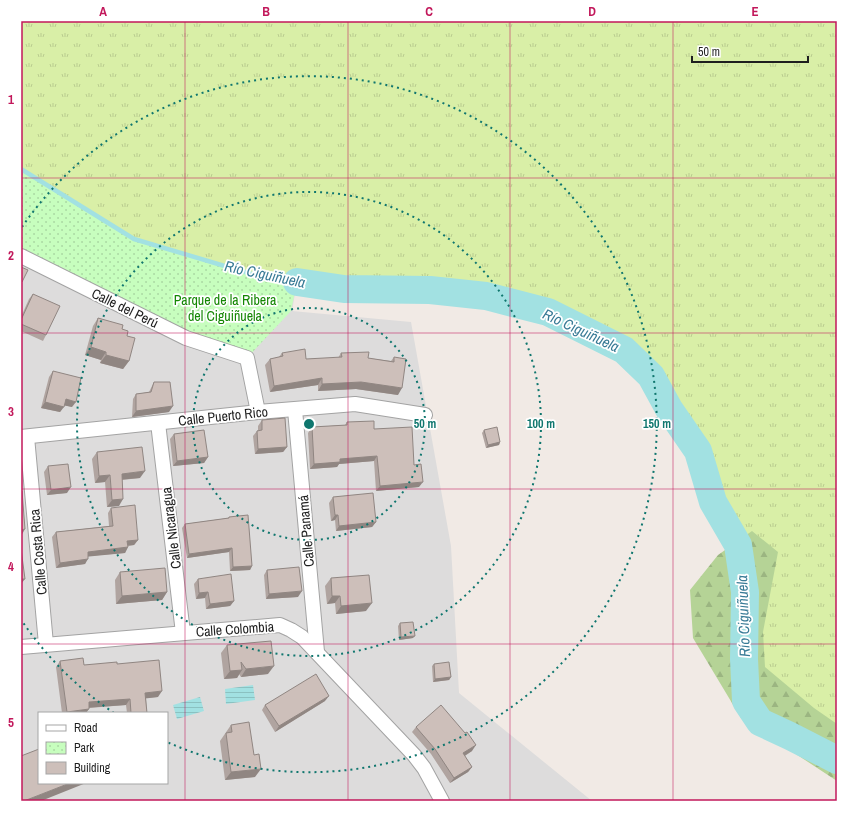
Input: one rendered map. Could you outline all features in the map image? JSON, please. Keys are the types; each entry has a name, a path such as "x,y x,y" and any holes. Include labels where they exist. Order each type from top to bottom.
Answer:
{"street":[{"name":"Calle del Perú","path":"21,256 186,338 247,358 258,412"},
{"name":"Calle Puerto Rico","path":"24,437 258,412 355,404 425,415"},
{"name":"Calle Panamá","path":"295,410 317,652"},
{"name":"Calle Nicaragua","path":"158,423 183,633"},
{"name":"Calle Costa Rica","path":"24,437 46,644"},
{"name":"Calle Colombia","path":"21,647 280,625 302,637 414,755 424,768 442,801"}],"shaded area":[{"path":"21,169 255,275 297,282 292,311 411,322 451,546 459,693 592,801 21,801"}],"green space":[{"path":"21,21 837,21 837,760 760,722 738,546 713,502 698,451 669,409 651,376 624,350 548,312 486,296 430,290 344,289 297,282 255,275 134,239 21,169"},
{"name":"Parque de la Ribera del Ciguiñuela","path":"21,169 134,239 255,275 297,282 291,311 247,358 186,338 21,256"},
{"path":"752,531 778,552 763,632 765,667 814,708 837,724 837,781 741,718 693,638 690,590 718,555"}],"water":[{"path":"253,685 255,700 226,704 225,689"},
{"path":"200,697 204,711 177,719 173,705"}],"building":[{"path":"21,267 28,270 22,282 21,282"},
{"path":"33,294 60,306 46,335 21,324 21,320"},
{"path":"98,318 123,325 122,329 128,331 127,336 135,338 129,361 106,355 106,352 91,347"},
{"path":"305,349 306,359 342,357 341,353 369,352 368,358 394,362 394,357 406,359 402,388 361,382 322,384 322,378 274,386 270,359 283,356 282,353"},
{"path":"53,371 81,378 76,402 66,399 64,407 45,402"},
{"path":"154,382 170,382 173,406 136,411 136,394 151,392"},
{"path":"285,418 287,447 258,449 257,431 262,430 262,420"},
{"path":"374,421 374,429 412,427 414,465 421,464 423,482 380,486 377,456 340,459 340,462 314,464 312,427 347,425 347,422"},
{"path":"497,427 500,442 488,445 484,430"},
{"path":"204,430 208,457 177,461 174,434"},
{"path":"142,447 145,471 122,474 123,499 112,500 110,475 99,476 97,452"},
{"path":"68,464 71,487 51,490 48,466"},
{"path":"21,491 25,529 21,530"},
{"path":"373,493 376,522 339,526 338,515 335,515 333,497"},
{"path":"135,505 138,540 127,541 128,547 88,552 88,559 60,563 56,532 113,526 111,508"},
{"path":"248,515 252,566 233,567 232,548 189,554 185,524"},
{"path":"21,549 25,579 21,579"},
{"path":"299,567 302,591 269,594 267,570"},
{"path":"165,568 167,592 122,596 120,572"},
{"path":"231,574 234,601 210,604 208,592 199,593 198,579"},
{"path":"369,575 372,603 341,606 340,596 332,596 331,578"},
{"path":"413,622 415,636 401,637 400,623"},
{"path":"271,641 274,666 246,669 241,662 242,670 230,671 227,645"},
{"path":"83,658 84,665 159,660 162,691 145,693 147,712 131,712 130,699 89,702 89,709 67,712 60,661"},
{"path":"449,662 451,677 435,679 434,664"},
{"path":"316,674 329,696 279,726 265,705"},
{"path":"441,705 465,733 467,732 476,745 463,753 472,767 454,778 435,749 416,727"},
{"path":"249,722 254,755 259,754 261,769 231,772 226,733 232,732 231,725"},
{"path":"38,749 38,784 67,784 21,801 21,756"}],"waterway":[{"name":"Río Ciguiñuela","path":"21,169 134,239 255,275 297,282"},
{"name":"Río Ciguiñuela","path":"297,282 344,289 430,290 486,296 548,312 624,350 651,376 669,409 698,451 713,502 738,545 745,592 744,659 746,701 760,722 837,760"}]}
